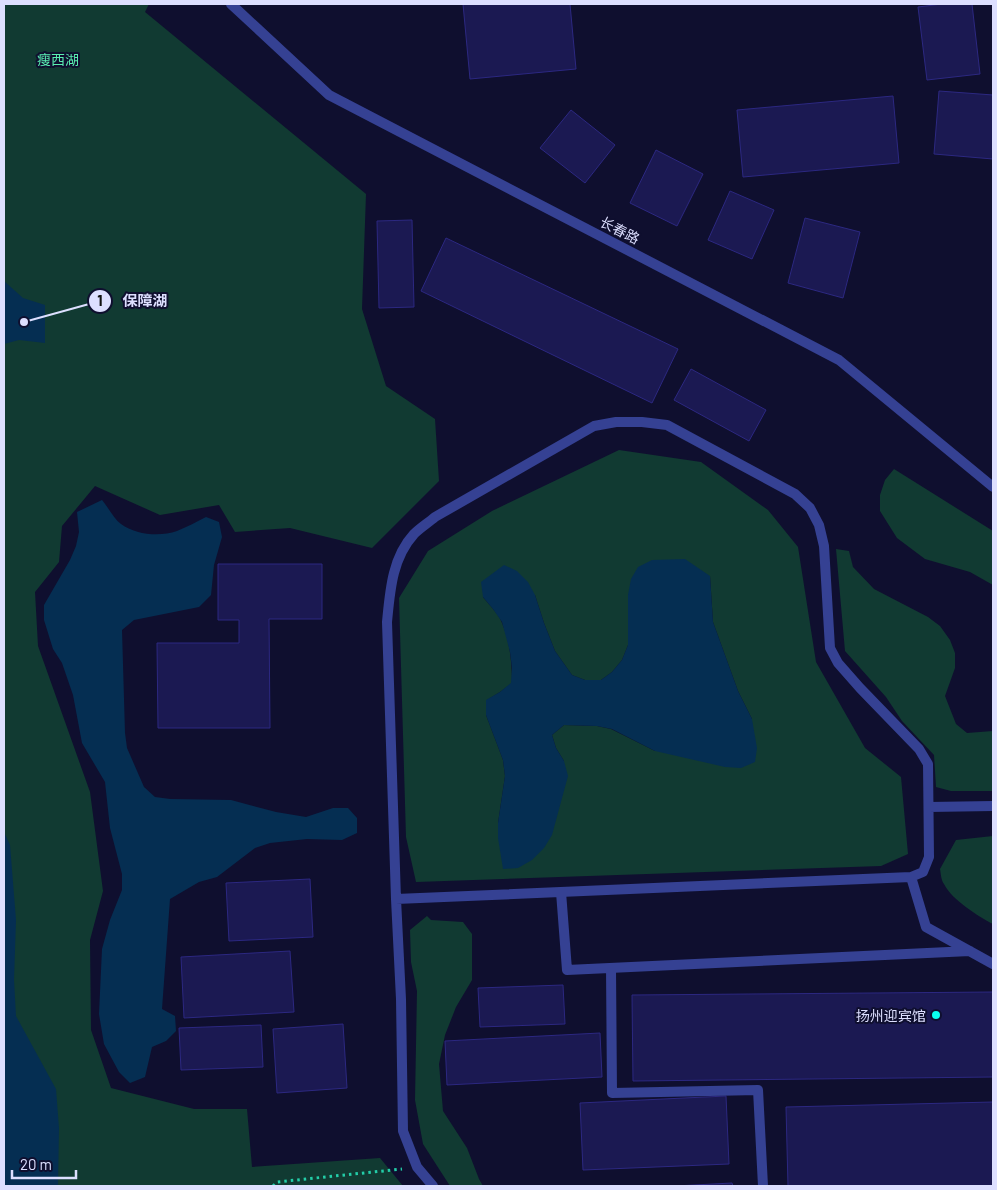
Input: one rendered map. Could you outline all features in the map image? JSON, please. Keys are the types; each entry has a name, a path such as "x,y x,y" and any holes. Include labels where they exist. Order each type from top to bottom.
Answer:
{"street":[{"name":"长春路","path":"231,4 329,95 839,360 993,487"},
{"path":"396,898 911,877 923,872 929,857 928,764 919,749 854,682 838,663 830,648 824,546 820,525 810,508 795,494 667,425 642,422 616,422 594,426 435,517 414,534 400,554 391,584 386,622 396,898 401,999 403,1131 417,1167 433,1186"},
{"path":"929,807 993,806"},
{"path":"911,877 926,927 993,964"},
{"path":"561,892 567,970 970,951"},
{"path":"611,968 612,1093 758,1090 763,1186"}],"path":[{"path":"273,1186 277,1182 417,1167"}],"green space":[{"name":"瘦西湖","path":"4,4 149,4 145,12 366,194 362,309 386,386 435,419 439,481 372,548 290,528 235,532 219,505 160,515 95,486 62,526 59,562 35,592 38,646 90,792 103,891 90,940 91,1030 111,1088 194,1109 247,1109 252,1167 380,1158 403,1186 4,1186"},
{"path":"619,450 701,462 768,510 798,547 816,662 865,748 901,777 908,854 881,866 416,882 406,837 399,598 428,551 492,511","holes":["710,576 713,622 738,691 752,719 655,751 611,729 597,726 564,725 552,735 556,748 564,761 498,838 498,823 505,776 503,760 486,715 487,700 512,683 512,668 505,630 496,612 483,597 535,595 555,651 572,675 585,680 601,680 612,672 622,660 628,645 628,595"]},
{"path":"894,469 993,531 993,585 970,572 925,559 897,538 880,511 880,495 885,480"},
{"path":"836,549 849,551 853,567 874,589 928,617 940,626 950,640 955,653 955,668 945,696 956,724 967,733 993,731 993,791 951,791 936,787 934,755 902,721 886,697 845,651"},
{"path":"993,836 993,924 973,912 953,896 943,882 940,869 956,840"},
{"path":"427,916 431,920 463,922 472,934 472,980 456,1007 445,1035 439,1064 443,1111 467,1148 483,1186 450,1186 423,1144 415,1100 417,991 411,962 410,930"}],"water":[{"path":"4,281 23,298 45,305 45,343 19,340 4,344"},
{"path":"102,500 118,522 134,531 148,534 170,533 206,517 219,522 222,537 214,565 211,595 199,607 134,620 122,630 127,748 144,787 155,797 231,800 276,812 306,817 333,808 348,808 357,818 357,833 342,840 307,839 270,843 255,848 217,877 199,882 170,899 162,1009 175,1016 176,1031 166,1041 152,1047 145,1077 130,1083 119,1072 104,1044 99,1014 102,949 110,920 122,890 122,874 110,828 105,782 82,743 73,695 62,663 53,649 44,620 44,605 76,546 79,532 77,512"},
{"path":"685,559 710,576 713,622 738,691 752,719 757,748 755,762 741,768 725,767 655,751 612,729 597,726 564,725 552,735 556,748 564,761 568,776 552,835 544,848 532,860 518,868 503,869 498,838 498,823 505,776 503,760 486,715 486,700 511,683 512,668 502,622 483,597 481,582 504,565 517,571 528,582 535,595 555,651 572,675 585,680 601,680 612,672 622,660 628,645 628,595 631,579 638,567 652,560"},
{"path":"4,832 10,845 16,920 14,980 16,1016 56,1089 59,1128 58,1186 4,1186"}],"building":[{"path":"463,4 570,4 576,69 470,79"},
{"path":"942,4 972,4 980,74 927,80 918,7"},
{"path":"939,91 993,95 993,159 934,154"},
{"path":"893,96 899,163 743,177 737,110"},
{"path":"571,110 615,145 585,183 540,148"},
{"path":"656,150 703,174 677,226 630,203"},
{"path":"730,191 774,210 752,259 708,240"},
{"path":"805,218 860,232 843,298 788,283"},
{"path":"412,220 414,307 379,308 377,221"},
{"path":"446,238 678,349 652,403 421,291"},
{"path":"691,369 766,410 749,441 674,400"},
{"path":"218,564 322,564 322,619 269,619 270,728 158,728 157,643 239,643 239,620 218,620"},
{"path":"310,879 313,937 229,941 226,883"},
{"path":"290,951 294,1012 184,1018 181,957"},
{"path":"563,985 565,1024 480,1027 478,988"},
{"path":"993,992 993,1077 633,1081 632,995"},
{"path":"343,1024 347,1088 277,1093 273,1029"},
{"path":"261,1025 263,1067 181,1070 179,1028"},
{"path":"600,1033 602,1077 447,1085 445,1041"},
{"path":"726,1096 729,1164 583,1170 580,1103"},
{"path":"993,1102 993,1186 788,1186 786,1107"},
{"path":"732,1183 733,1186 675,1186"}],"place":[{"name":"保障湖","path":"24,322"},
{"name":"扬州迎宾馆","path":"936,1015"}]}
